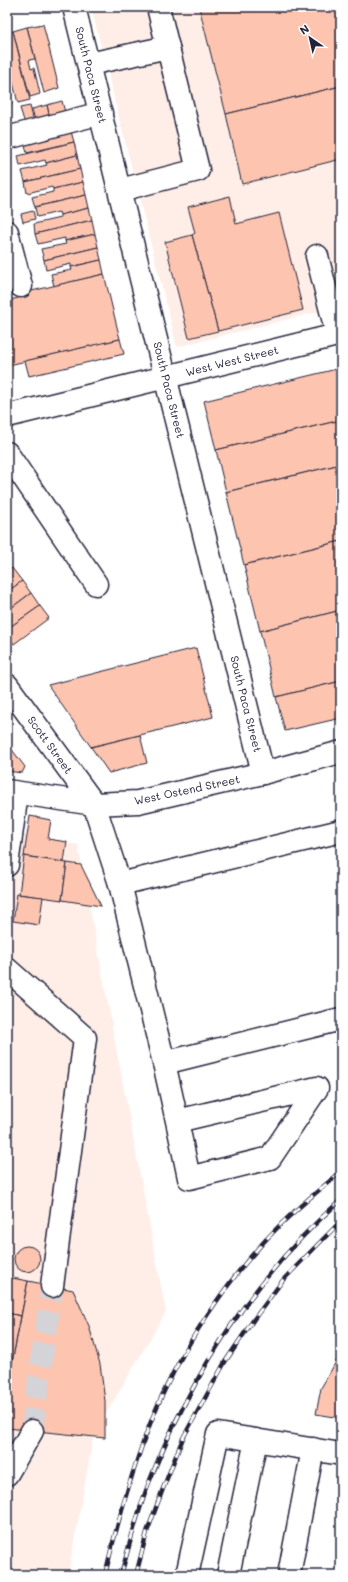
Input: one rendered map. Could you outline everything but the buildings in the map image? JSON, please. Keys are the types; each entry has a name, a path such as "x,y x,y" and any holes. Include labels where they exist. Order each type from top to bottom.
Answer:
{"street":[{"name":"South Paca Street","path":"74,7 263,773"},
{"path":"120,190 198,170 158,7"},
{"path":"89,64 168,47"},
{"path":"7,138 100,113"},
{"path":"7,232 21,286"},
{"path":"317,256 339,334"},
{"name":"West West Street","path":"7,416 339,334"},
{"path":"7,454 96,584"},
{"name":"Scott Street","path":"7,686 94,804 120,884 164,1063 189,1178 270,1158 317,1088 177,1121"},
{"name":"West Ostend Street","path":"12,792 94,804 138,802 263,773 341,752"},
{"path":"7,865 12,792"},
{"path":"120,884 341,831"},
{"path":"7,969 85,1038 52,1286"},
{"path":"164,1063 341,1019"},
{"path":"7,1474 32,1430"},
{"path":"187,1575 218,1434 341,1454"},
{"path":"228,1575 256,1440"},
{"path":"289,1575 313,1449"}],"shaded area":[{"path":"91,7 341,7 341,306 177,347"},
{"path":"7,832 78,845 166,1312 94,1434 68,1575 7,1575"}],"tunnel":[{"path":"32,1431 52,1286"}],"railway":[{"path":"105,1575 114,1537 143,1442 161,1397 189,1344 224,1291 262,1244 296,1210 341,1172"},
{"path":"121,1575 138,1515 150,1480 185,1402 206,1365 229,1328 281,1260 310,1229 341,1200"},
{"path":"136,1575 147,1532 183,1438 225,1362 283,1280 341,1221"}]}
